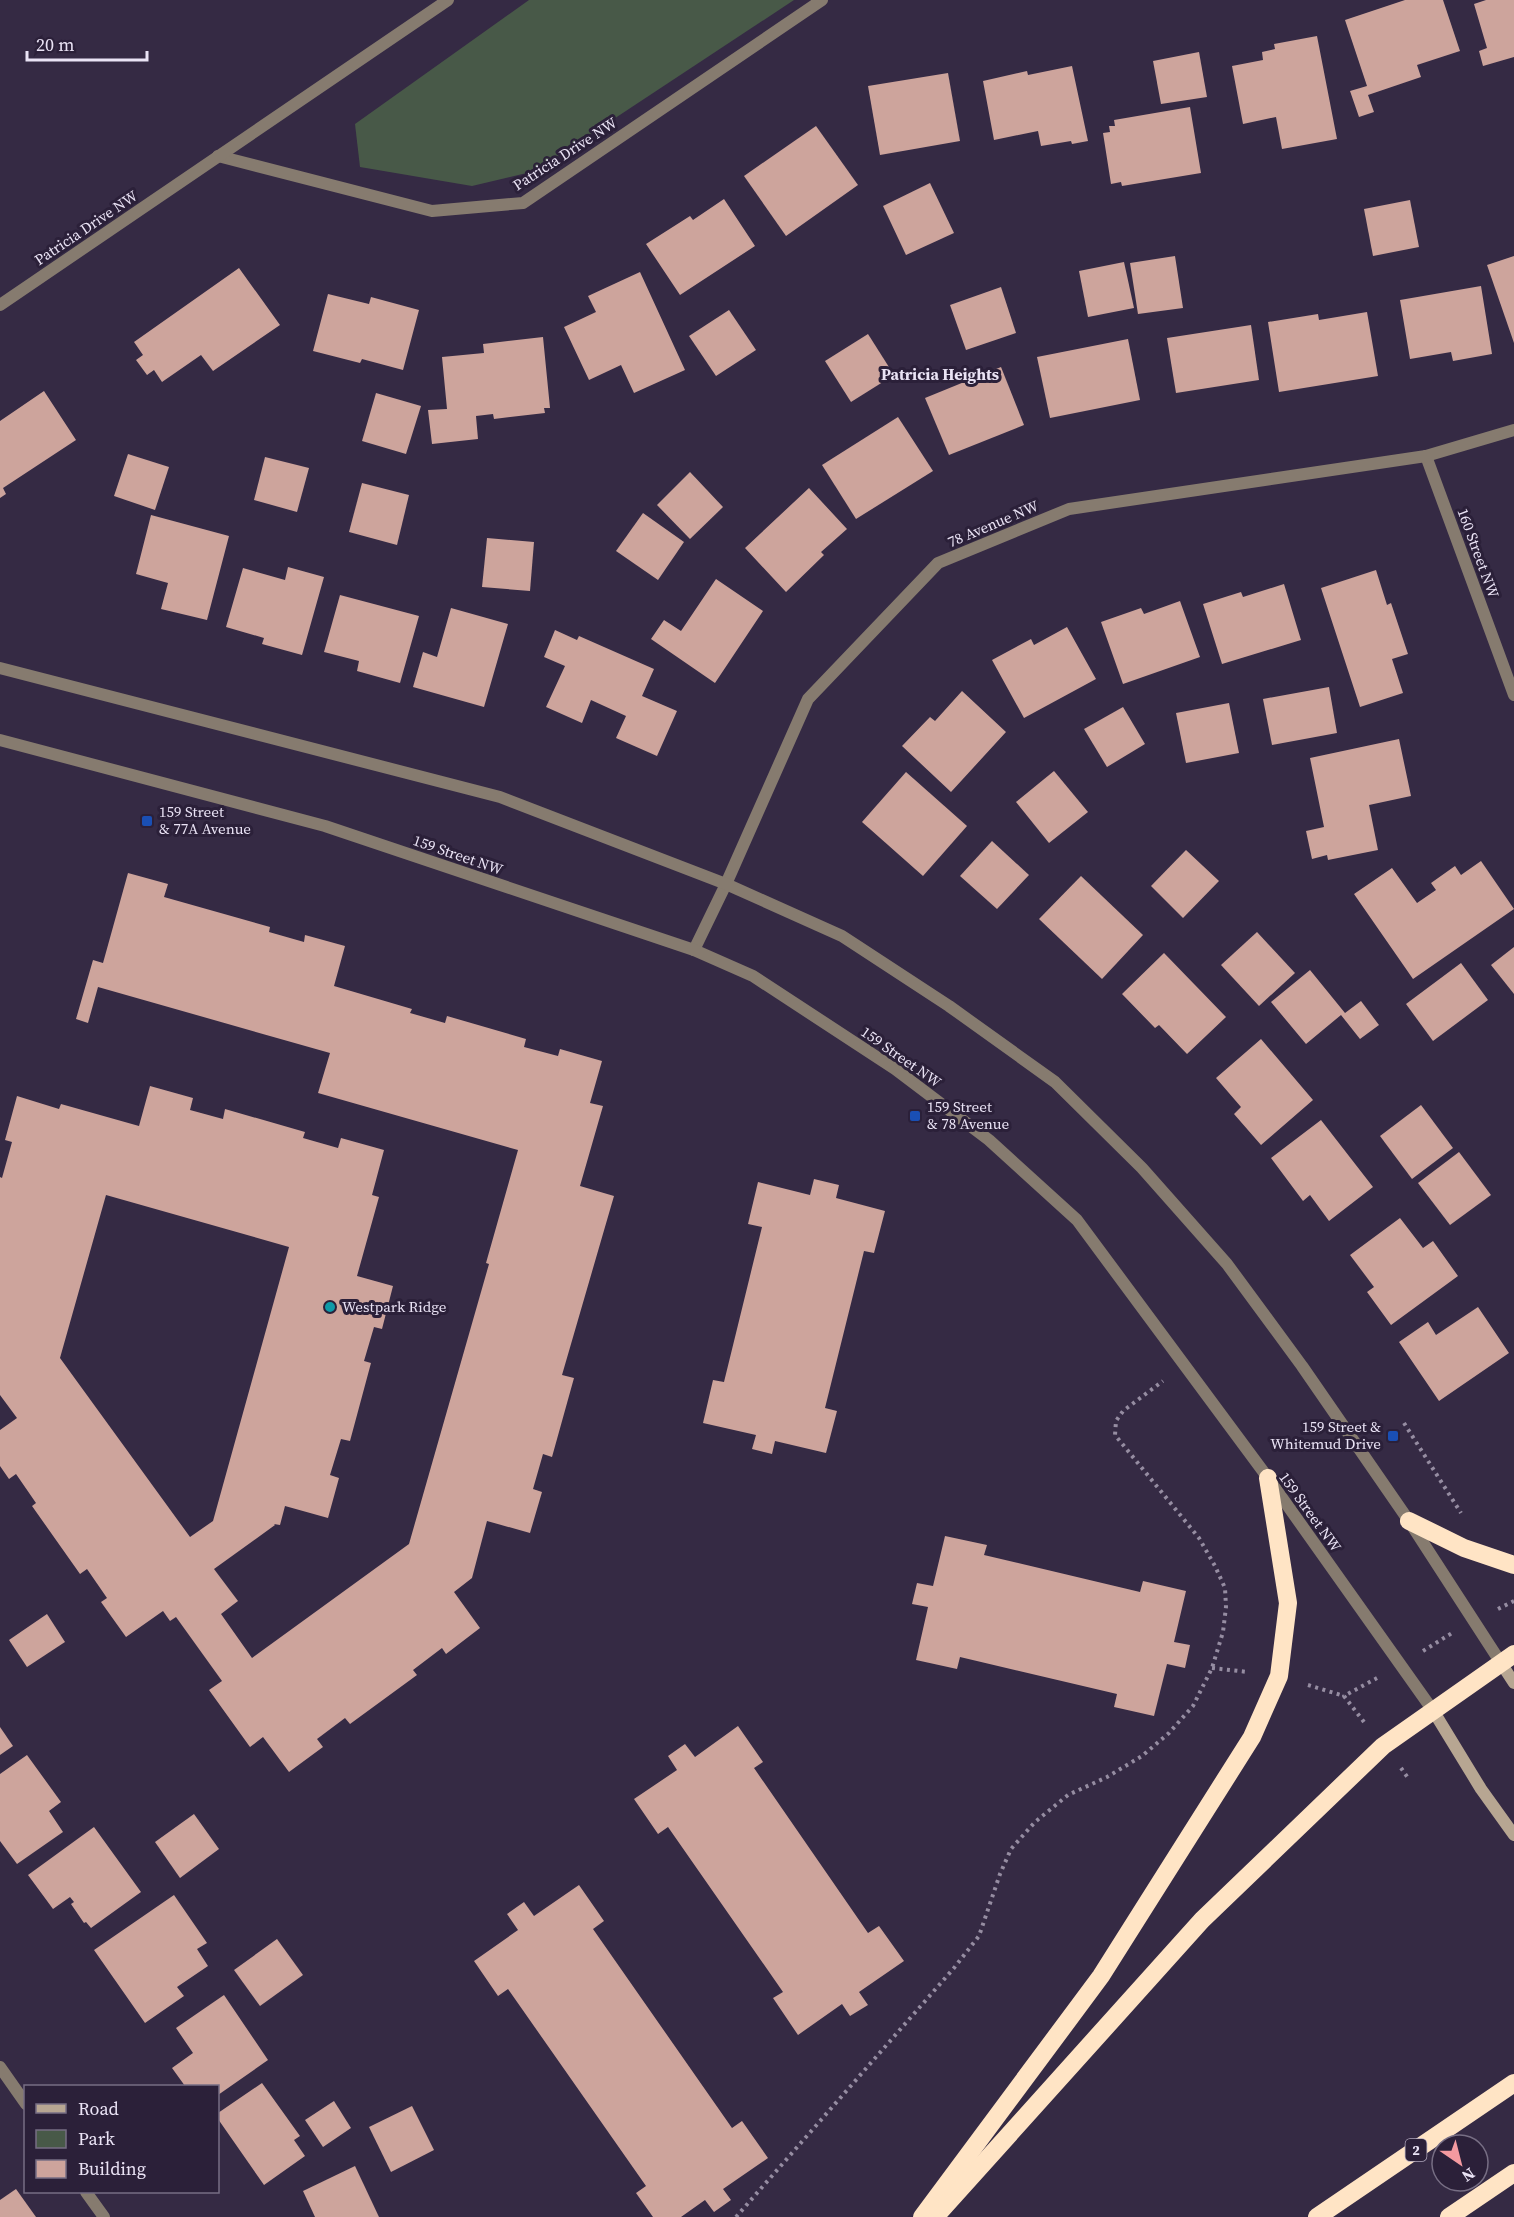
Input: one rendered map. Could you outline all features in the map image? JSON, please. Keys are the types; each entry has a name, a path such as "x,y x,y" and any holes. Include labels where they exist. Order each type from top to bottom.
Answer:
{"highway":[{"path":"922,2217 1101,1977 1252,1737 1279,1676 1288,1603 1268,1478"},
{"path":"1409,1521 1464,1548 1514,1566"},
{"path":"935,2217 1202,1920 1383,1746 1508,1658"},
{"name":"2","path":"1317,2217 1514,2083"},
{"path":"1449,2217 1514,2173"}],"main road":[{"path":"1508,1658 1514,1683"},
{"name":"159 Street NW","path":"1434,1712 1481,1789 1514,1835"}],"street":[{"name":"Patricia Drive NW","path":"0,305 448,0"},
{"name":"Patricia Drive NW","path":"218,156 432,211 523,203 822,0"},
{"name":"78 Avenue NW","path":"694,950 726,884 808,699 938,563 1069,509 1426,456 1514,430"},
{"name":"160 Street NW","path":"1426,456 1514,695"},
{"path":"0,668 500,797 726,884 842,936 948,1006 1054,1083 1142,1168 1227,1264 1302,1366 1409,1521 1508,1658"},
{"name":"159 Street NW","path":"0,740 325,826 694,950 753,976 895,1069 989,1140 1077,1220 1268,1478 1434,1712"},
{"path":"0,2067 24,2101"},
{"path":"88,2193 104,2217"}],"path":[{"path":"736,2217 954,1968 979,1936 1000,1874 1011,1850 1035,1822 1068,1795 1107,1777 1142,1756 1192,1706 1212,1668 1223,1632 1226,1607 1225,1588 1199,1538 1115,1435 1116,1421 1123,1412 1185,1365"},
{"path":"1404,1424 1465,1519"}],"green space":[{"path":"529,0 794,0 535,171 472,186 360,167 355,124"}],"building":[{"path":"1405,0 1443,0 1460,51 1417,65 1421,77 1368,95 1374,112 1359,117 1350,91 1367,86 1345,20"},
{"path":"1486,0 1514,0 1514,57 1483,66 1479,51 1487,48 1474,4"},
{"path":"1317,36 1337,139 1282,149 1276,117 1243,124 1232,66 1263,60 1262,52 1275,49 1274,44"},
{"path":"1199,52 1207,97 1161,104 1153,61"},
{"path":"1072,66 1088,141 1041,146 1038,131 994,140 983,81 1027,71 1028,75"},
{"path":"948,73 960,141 880,155 868,86"},
{"path":"1190,107 1201,173 1122,186 1121,182 1111,184 1103,133 1110,132 1109,126 1115,126 1114,120"},
{"path":"816,126 858,185 786,236 744,176"},
{"path":"930,183 954,233 906,255 883,206"},
{"path":"724,199 755,246 680,295 646,244 690,216 693,220"},
{"path":"1410,200 1419,247 1373,256 1364,209"},
{"path":"1175,256 1183,308 1138,314 1130,263"},
{"path":"1514,256 1514,343 1487,265"},
{"path":"1124,262 1134,308 1088,317 1079,271"},
{"path":"239,268 280,325 213,371 201,355 162,382 154,370 147,375 136,360 143,355 134,342"},
{"path":"640,272 685,370 634,393 621,365 589,380 564,327 596,312 588,296"},
{"path":"1481,286 1492,354 1453,361 1451,352 1410,359 1400,300"},
{"path":"1001,287 1016,333 966,350 950,305"},
{"path":"328,294 369,304 371,297 419,310 403,370 362,359 360,363 313,351"},
{"path":"729,310 756,350 716,376 689,336"},
{"path":"1367,312 1378,376 1279,392 1268,322 1318,314 1319,320"},
{"path":"1251,325 1259,380 1176,393 1167,338"},
{"path":"868,334 894,375 851,402 825,361"},
{"path":"543,337 550,408 544,408 545,413 494,419 493,414 476,416 478,439 432,444 428,410 447,409 442,357 484,353 483,344"},
{"path":"1128,339 1140,400 1050,418 1037,357"},
{"path":"1001,367 1024,425 949,455 925,398"},
{"path":"44,391 76,440 3,488 6,494 0,498 0,421"},
{"path":"376,393 421,406 406,454 362,441"},
{"path":"898,417 933,471 856,519 822,465"},
{"path":"128,454 169,467 155,510 114,496"},
{"path":"265,457 309,468 297,512 254,500"},
{"path":"690,472 723,507 690,539 657,505"},
{"path":"362,483 409,495 397,545 349,532"},
{"path":"809,488 847,529 821,552 824,555 786,592 745,548"},
{"path":"643,513 684,542 658,580 616,551"},
{"path":"151,515 229,536 207,620 161,609 168,583 136,574"},
{"path":"487,538 534,542 530,591 482,587"},
{"path":"288,567 324,577 302,655 262,644 264,638 226,627 243,568 285,580"},
{"path":"1376,570 1387,605 1391,603 1408,654 1392,659 1403,693 1360,707 1321,588"},
{"path":"716,579 763,611 715,683 651,639 664,620 681,631"},
{"path":"1284,584 1301,640 1222,664 1203,604 1241,592 1243,597"},
{"path":"340,595 419,616 400,683 357,671 359,661 324,652"},
{"path":"1180,601 1200,657 1123,684 1101,622 1141,608 1144,614"},
{"path":"451,608 508,624 484,707 413,687 423,652 437,657"},
{"path":"1067,627 1096,679 1024,718 992,660 1031,639 1034,645"},
{"path":"555,630 577,640 579,636 654,669 642,696 677,711 657,756 616,738 626,716 591,700 582,723 546,707 565,666 544,657"},
{"path":"1329,687 1337,733 1272,745 1263,699"},
{"path":"962,691 1006,732 951,792 902,746 930,717 935,721"},
{"path":"1229,703 1239,753 1186,763 1176,713"},
{"path":"1123,707 1145,744 1107,767 1084,729"},
{"path":"1399,739 1411,796 1369,805 1378,850 1328,860 1327,855 1312,859 1306,831 1324,827 1310,758"},
{"path":"1054,771 1088,812 1049,843 1016,802"},
{"path":"906,772 967,826 923,876 862,822"},
{"path":"992,841 1029,875 997,909 960,876"},
{"path":"1186,850 1219,881 1183,918 1151,886"},
{"path":"1481,861 1514,909 1413,979 1354,894 1392,868 1417,903 1436,890 1431,883 1455,866 1461,875"},
{"name":"Westpark Ridge","path":"128,873 168,884 164,897 270,927 269,932 304,942 305,935 345,946 334,986 412,1009 410,1013 445,1023 447,1016 526,1039 524,1047 558,1056 560,1049 602,1061 590,1103 603,1106 580,1186 614,1196 562,1375 574,1378 552,1457 543,1454 533,1489 542,1492 530,1533 487,1521 472,1578 454,1592 480,1628 446,1654 442,1648 413,1670 417,1675 350,1724 345,1718 317,1739 323,1747 289,1772 263,1737 250,1747 209,1690 222,1681 176,1617 170,1621 163,1611 126,1637 101,1602 107,1598 87,1569 80,1574 32,1506 36,1503 16,1474 9,1479 0,1466 0,1430 17,1418 0,1395 0,1177 2,1178 12,1142 5,1140 17,1096 59,1109 61,1104 139,1126 150,1086 193,1098 190,1110 223,1119 225,1109 305,1132 303,1138 338,1148 341,1138 384,1150 372,1195 379,1197 357,1276 393,1286 382,1329 374,1327 364,1361 371,1363 350,1441 341,1439 330,1475 339,1478 328,1518 285,1506 280,1525 274,1524 214,1569 238,1601 221,1614 252,1658 409,1544 489,1264 486,1263 518,1150 318,1093 330,1053 98,987 88,1023 76,1019 93,960 103,963","holes":["106,1195 289,1247 213,1521 190,1537 60,1358"]},
{"path":"1081,876 1143,935 1102,979 1039,919"},
{"path":"1257,932 1295,973 1259,1006 1221,965"},
{"path":"1514,947 1514,994 1491,965"},
{"path":"1164,953 1226,1017 1187,1054 1159,1025 1155,1028 1122,994"},
{"path":"1461,963 1488,1000 1433,1041 1406,1004"},
{"path":"1310,970 1345,1013 1361,1001 1379,1025 1360,1039 1341,1015 1306,1044 1271,1002"},
{"path":"1261,1039 1313,1100 1261,1145 1234,1114 1241,1107 1216,1078"},
{"path":"1421,1105 1453,1148 1412,1179 1380,1136"},
{"path":"1321,1120 1373,1187 1329,1221 1310,1195 1303,1201 1271,1158"},
{"path":"1459,1152 1491,1195 1450,1225 1418,1183"},
{"path":"814,1179 839,1185 836,1198 885,1211 874,1253 864,1251 825,1408 837,1411 826,1453 775,1441 772,1454 752,1449 756,1435 703,1423 713,1380 724,1382 762,1227 748,1224 758,1182 810,1195"},
{"path":"1400,1218 1423,1248 1433,1241 1458,1276 1391,1325 1367,1292 1374,1287 1350,1255"},
{"path":"1478,1307 1509,1353 1439,1401 1399,1342 1428,1322 1436,1335"},
{"path":"945,1536 987,1545 984,1555 1140,1592 1143,1581 1186,1591 1174,1642 1190,1645 1185,1668 1167,1664 1154,1716 1114,1707 1117,1694 960,1657 957,1669 916,1660 928,1607 912,1604 917,1583 933,1586"},
{"path":"47,1614 65,1642 27,1667 9,1640"},
{"path":"738,1726 763,1762 754,1768 868,1933 879,1926 904,1961 859,1992 868,2005 850,2016 842,2004 798,2035 773,1998 783,1992 668,1827 658,1834 634,1799 677,1770 668,1756 685,1744 695,1757"},
{"path":"0,1727 13,1746 0,1755"},
{"path":"27,1755 61,1802 49,1811 63,1832 17,1864 0,1841 0,1774"},
{"path":"194,1814 219,1849 180,1878 155,1842"},
{"path":"94,1827 141,1892 91,1928 86,1922 84,1923 71,1904 74,1902 70,1897 53,1909 28,1875"},
{"path":"579,1885 604,1921 593,1929 732,2128 742,2121 768,2158 723,2189 731,2200 714,2212 705,2200 681,2217 653,2217 636,2193 646,2186 508,1989 498,1996 474,1961 518,1930 507,1914 524,1902 534,1916"},
{"path":"174,1895 207,1943 197,1949 208,1966 177,1987 184,1996 145,2023 94,1950"},
{"path":"277,1939 303,1975 260,2006 234,1970"},
{"path":"224,1995 268,2060 219,2094 219,2085 184,2085 172,2068 193,2053 176,2028"},
{"path":"262,2083 300,2136 294,2140 305,2156 264,2185 219,2120 219,2112"},
{"path":"334,2101 351,2128 323,2147 305,2120"},
{"path":"412,2106 434,2150 391,2172 369,2127"},
{"path":"355,2166 379,2217 315,2217 303,2191"},
{"path":"16,2189 36,2217 0,2217 0,2200"}],"place":[{"name":"159 Street & 77A Avenue","path":"147,821"},
{"name":"159 Street & 78 Avenue","path":"915,1116"},
{"name":"Westpark Ridge","path":"330,1307"},
{"name":"159 Street & Whitemud Drive","path":"1393,1436"}],"district":[{"name":"Patricia Heights","path":"940,374"}]}
